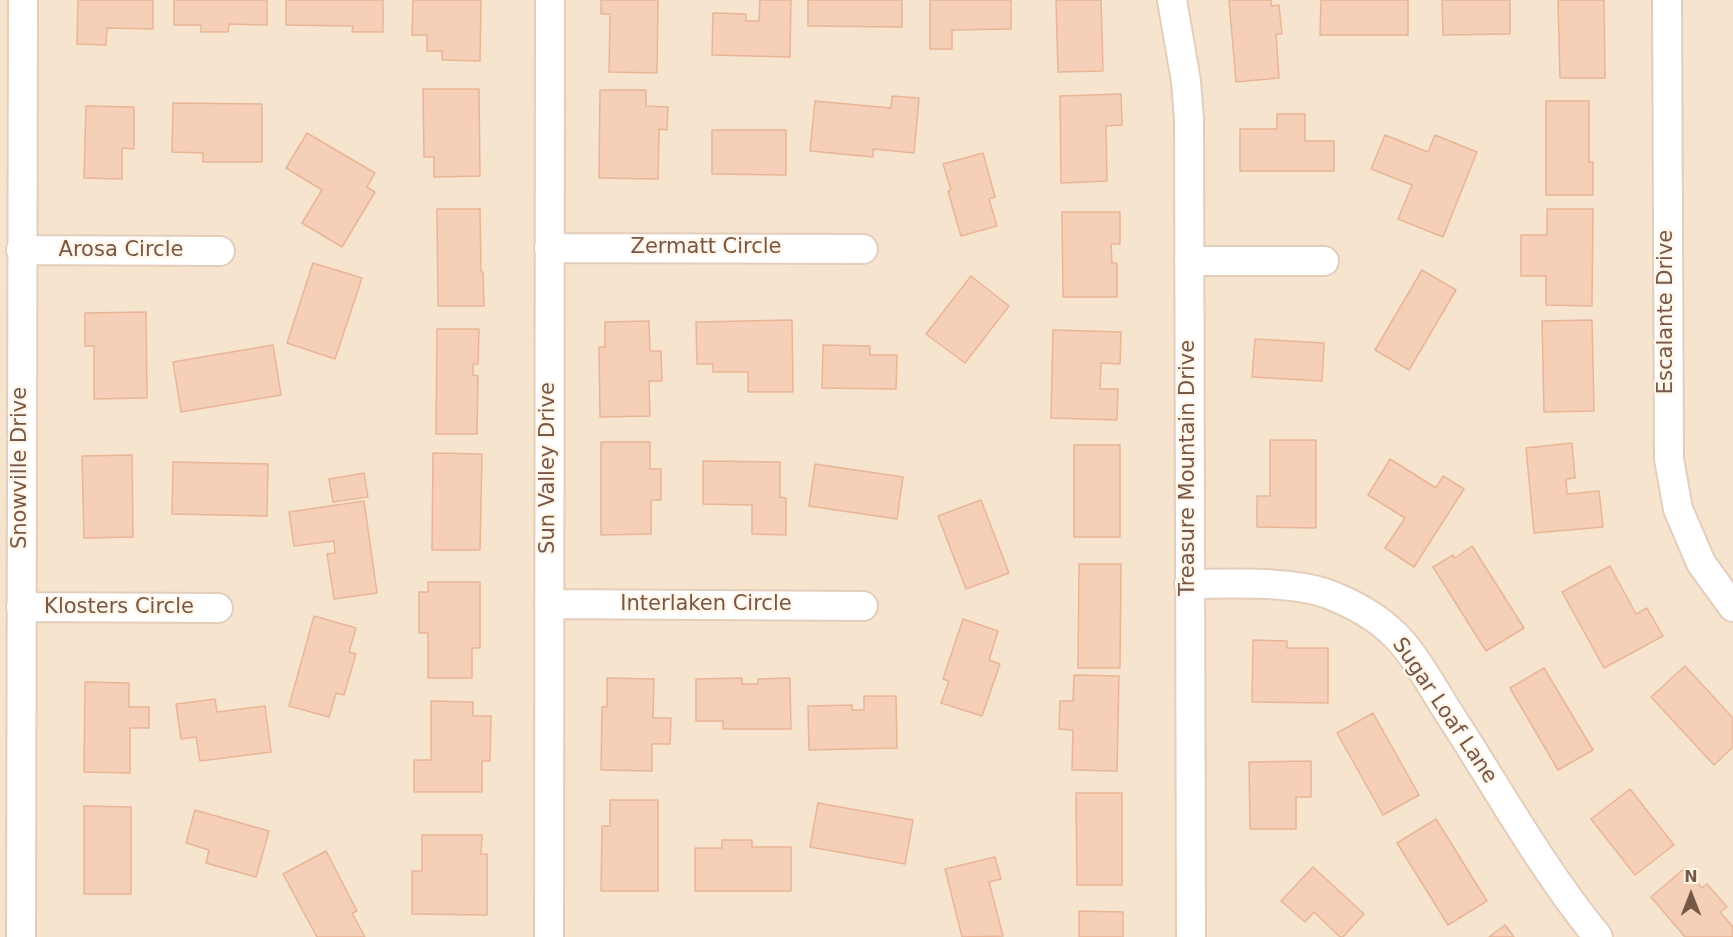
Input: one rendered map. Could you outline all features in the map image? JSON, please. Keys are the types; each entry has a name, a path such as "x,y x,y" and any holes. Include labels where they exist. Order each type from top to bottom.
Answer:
{"street":[{"name":"Snowville Drive","path":"21,937 23,0"},
{"name":"Sun Valley Drive","path":"549,937 550,0"},
{"name":"Treasure Mountain Drive","path":"1172,0 1186,81 1188,109 1191,937"},
{"name":"Escalante Drive","path":"1667,0 1669,459 1678,509 1701,563 1733,607"},
{"name":"Zermatt Circle","path":"549,248 863,249"},
{"name":"Arosa Circle","path":"21,250 220,251"},
{"path":"1189,261 1324,261"},
{"name":"Sugar Loaf Lane","path":"1189,584 1290,586 1331,595 1368,614 1395,635 1418,665 1540,861 1569,902 1598,937"},
{"name":"Interlaken Circle","path":"549,604 863,606"},
{"name":"Klosters Circle","path":"21,607 218,608"}],"shaded area":[{"path":"0,0 1733,0 1733,937 0,937"}],"building":[{"path":"78,0 153,0 153,29 107,28 106,45 77,44"},
{"path":"174,0 267,0 267,25 229,24 228,32 201,32 201,25 174,25"},
{"path":"286,0 383,0 383,32 352,32 353,26 286,25"},
{"path":"413,0 481,0 480,61 442,60 442,51 427,51 427,35 412,35"},
{"path":"601,0 658,0 657,73 609,72 610,14 601,14"},
{"path":"760,0 791,0 790,57 712,55 713,13 746,14 746,21 759,21"},
{"path":"808,0 902,0 902,27 808,26"},
{"path":"930,0 1011,0 1011,29 952,30 952,49 930,49"},
{"path":"1056,0 1101,0 1103,71 1058,72"},
{"path":"1229,0 1271,0 1271,6 1279,5 1282,34 1276,34 1279,78 1236,82"},
{"path":"1321,0 1408,0 1408,35 1320,35"},
{"path":"1442,0 1510,0 1510,34 1443,35"},
{"path":"1558,0 1604,0 1605,78 1560,78"},
{"path":"423,89 479,89 480,176 434,177 434,157 424,157"},
{"path":"600,90 646,90 646,106 668,107 667,130 659,129 658,179 599,178"},
{"path":"1121,94 1122,125 1106,126 1107,181 1061,183 1060,96"},
{"path":"892,96 919,98 914,153 873,149 873,157 810,151 815,101 891,108"},
{"path":"1546,101 1589,101 1589,162 1593,162 1593,195 1546,195"},
{"path":"173,103 262,104 262,162 203,162 203,153 172,152"},
{"path":"86,106 134,107 134,149 122,148 122,179 84,178"},
{"path":"1277,114 1305,114 1305,141 1334,141 1334,171 1240,171 1240,129 1277,129"},
{"path":"712,130 786,130 786,175 712,174"},
{"path":"307,133 375,173 367,187 375,192 342,247 302,223 322,190 286,168"},
{"path":"1385,135 1428,152 1435,135 1477,152 1443,237 1398,219 1412,185 1371,169"},
{"path":"983,153 995,197 989,199 997,226 961,236 943,164"},
{"path":"437,209 480,209 484,306 438,306"},
{"path":"1547,209 1593,209 1592,306 1546,305 1546,276 1521,276 1521,235 1547,235"},
{"path":"1062,212 1120,212 1120,244 1111,244 1112,263 1117,263 1117,297 1063,297"},
{"path":"313,263 362,278 335,359 287,343"},
{"path":"1422,270 1456,290 1409,370 1375,350"},
{"path":"971,276 1009,306 965,363 926,334"},
{"path":"146,312 147,398 94,399 94,346 85,346 85,313"},
{"path":"792,320 793,392 748,392 748,372 713,372 713,364 697,364 696,322"},
{"path":"1592,320 1594,411 1544,412 1542,321"},
{"path":"649,321 650,351 661,351 662,381 649,381 650,416 600,417 599,347 605,347 605,322"},
{"path":"437,329 479,329 478,364 473,364 473,375 478,376 477,434 436,434"},
{"path":"1053,330 1121,332 1120,364 1101,363 1100,389 1118,389 1117,420 1051,418"},
{"path":"1255,339 1324,343 1322,381 1252,377"},
{"path":"273,345 281,395 181,412 173,362"},
{"path":"823,345 870,346 870,355 897,355 896,389 822,388"},
{"path":"1270,440 1316,440 1316,528 1257,527 1257,496 1270,496"},
{"path":"601,442 650,442 650,469 661,469 661,500 651,500 651,534 601,535"},
{"path":"1572,443 1575,478 1566,479 1567,494 1599,491 1603,527 1534,533 1526,448"},
{"path":"1074,445 1120,445 1120,537 1074,537"},
{"path":"433,453 482,454 480,550 432,550"},
{"path":"132,455 133,537 84,538 82,456"},
{"path":"1390,459 1436,488 1443,476 1464,489 1414,567 1385,548 1405,518 1368,495"},
{"path":"703,461 780,462 780,497 786,498 786,535 752,534 752,505 703,504"},
{"path":"173,462 268,464 267,516 172,514"},
{"path":"815,464 903,477 897,519 809,506"},
{"path":"364,473 368,497 333,502 329,479"},
{"path":"981,500 1009,573 966,589 938,516"},
{"path":"364,501 377,593 334,599 327,554 335,553 334,541 294,546 289,512"},
{"path":"1472,546 1524,628 1486,651 1433,567 1453,555 1455,558"},
{"path":"1079,564 1121,564 1120,668 1078,668"},
{"path":"1610,566 1636,614 1647,608 1663,636 1604,668 1562,592"},
{"path":"428,582 480,582 480,648 472,648 472,678 428,678 428,633 419,633 419,592 428,592"},
{"path":"314,616 356,628 349,652 356,654 344,695 336,693 329,717 289,706"},
{"path":"963,619 998,631 989,660 1000,664 982,716 941,703 949,681 943,679"},
{"path":"1253,640 1287,641 1287,648 1328,648 1328,703 1252,702"},
{"path":"1685,666 1733,718 1733,747 1714,765 1651,697"},
{"path":"1544,668 1593,750 1558,770 1510,688"},
{"path":"1074,675 1119,676 1117,771 1072,770 1073,730 1059,729 1060,701 1073,701"},
{"path":"607,678 654,679 653,718 671,718 670,744 652,744 652,771 601,770 602,707 607,707"},
{"path":"742,678 742,684 758,684 758,679 790,678 791,729 723,729 723,721 696,721 696,679"},
{"path":"85,682 129,683 129,707 149,707 149,728 130,728 130,773 84,772"},
{"path":"864,696 896,696 897,748 809,750 808,706 852,705 852,710 864,710"},
{"path":"215,699 217,712 265,706 271,752 200,761 196,737 181,739 176,704"},
{"path":"431,701 473,702 473,716 491,716 490,761 482,761 482,792 414,792 414,760 431,760"},
{"path":"1373,713 1419,795 1383,815 1337,733"},
{"path":"1311,761 1311,797 1296,797 1296,829 1250,829 1249,762"},
{"path":"1630,789 1674,845 1635,875 1591,819"},
{"path":"1076,793 1122,793 1122,885 1077,885"},
{"path":"610,800 658,800 658,891 601,891 602,826 610,826"},
{"path":"818,803 913,820 905,864 810,847"},
{"path":"84,806 131,807 131,894 84,894"},
{"path":"195,810 269,831 256,877 206,863 209,850 186,843"},
{"path":"1436,819 1487,901 1448,925 1397,843"},
{"path":"422,835 482,835 481,854 487,854 487,915 412,914 412,871 422,871"},
{"path":"722,840 752,840 752,847 791,847 791,891 695,891 695,848 722,848"},
{"path":"326,851 357,911 352,913 365,937 317,937 283,874"},
{"path":"995,857 1001,879 989,882 1003,936 962,937 945,869"},
{"path":"1313,867 1364,914 1343,937 1340,937 1314,912 1305,922 1281,901"},
{"path":"1685,868 1702,888 1707,884 1727,907 1720,912 1733,927 1733,937 1685,937 1651,897"},
{"path":"1079,911 1123,912 1123,937 1079,937"},
{"path":"1505,925 1514,937 1489,937"}]}
